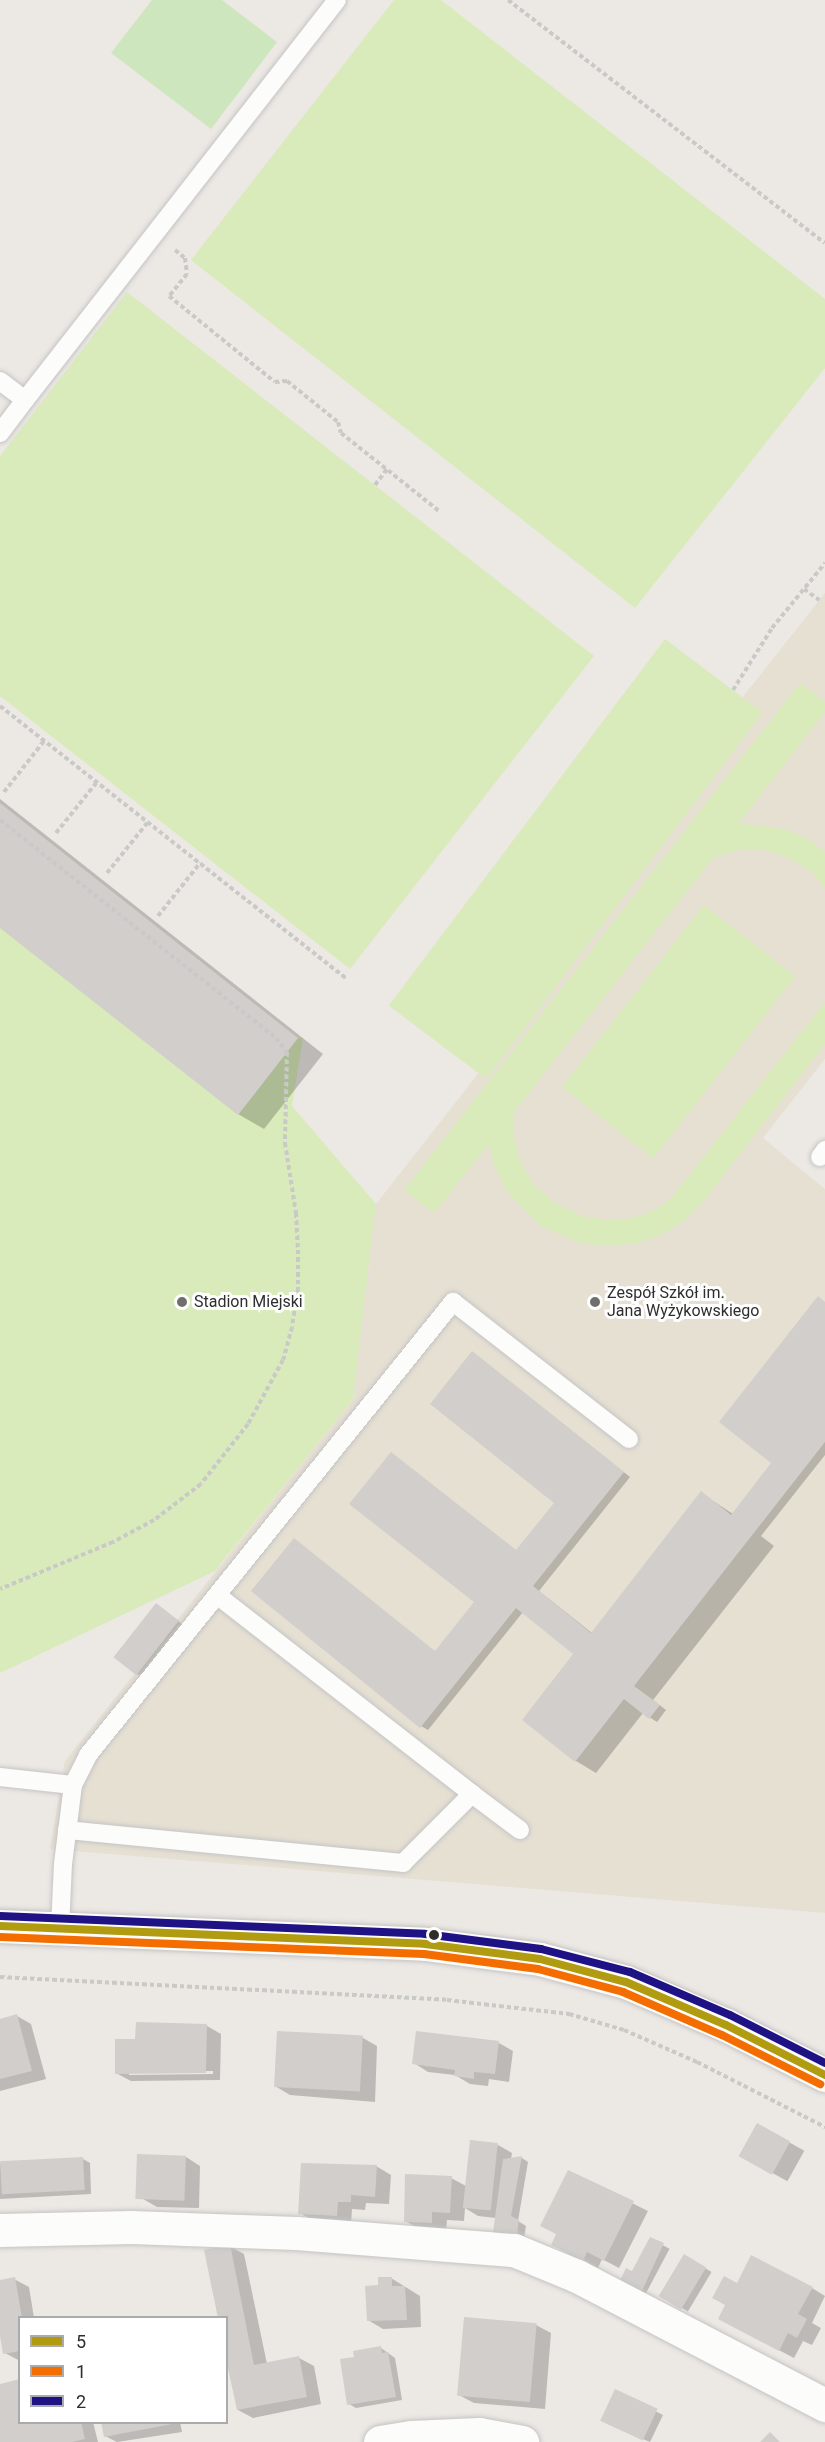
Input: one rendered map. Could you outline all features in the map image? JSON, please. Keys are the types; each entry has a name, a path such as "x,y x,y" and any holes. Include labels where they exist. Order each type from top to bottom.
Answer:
{"street":[{"path":"0,1926 425,1944 540,1959 626,1982 822,2068"},
{"path":"0,2230 131,2227 296,2233 514,2250 577,2276 825,2405"},
{"path":"380,2442 411,2437 479,2434 522,2442"}],"lane":[{"path":"0,433 337,0"},
{"path":"0,381 25,400"},
{"path":"60,1929 67,1830 73,1785 88,1755 453,1302 629,1439"},
{"path":"218,1596 520,1830"},
{"path":"0,1777 73,1785"},
{"path":"67,1830 404,1863 472,1794"}],"path":[{"path":"508,0 825,243"},
{"path":"156,235 185,258 187,274 170,296 275,382 287,381 296,387 338,422 341,433 439,511"},
{"path":"375,485 387,469"},
{"path":"733,690 772,628 825,563"},
{"path":"804,589 819,600"},
{"path":"0,706 346,978"},
{"path":"4,792 44,741"},
{"path":"56,833 97,782"},
{"path":"0,819 276,1038 287,1052 285,1143 297,1213 298,1289 283,1360 248,1424 201,1484 154,1520 113,1542 0,1589"},
{"path":"107,873 148,822"},
{"path":"159,916 200,863"},
{"path":"0,1977 447,2000 569,2014 624,2030 697,2062 825,2127"}],"shaded area":[{"name":"Zespół Szkół im. Jana Wyżykowskiego","path":"825,593 825,1059 763,1138 825,1189 825,1913 50,1849 65,1761 353,1399 376,1204 761,713 742,698"}],"green space":[{"path":"152,0 222,0 277,42 211,129 111,53"},
{"path":"394,0 441,0 825,299 825,368 635,608 191,260"},
{"path":"127,292 594,656 350,969 0,696 0,456"},
{"path":"665,639 762,712 486,1079 389,1006"},
{"path":"800,683 825,702 825,712 739,823 784,829 809,839 825,852 825,888 813,873 789,858 766,850 743,849 714,857 514,1112 514,1137 520,1161 534,1185 555,1203 582,1216 608,1220 633,1218 657,1209 672,1197 825,1002 825,1044 703,1202 685,1220 663,1234 637,1243 607,1246 580,1243 541,1226 508,1193 495,1168 489,1144 434,1213 404,1190"},
{"name":"Stadion Miejski","path":"0,803 298,1038 303,1038 292,1106 376,1204 353,1399 215,1571 0,1673"},
{"path":"704,905 795,976 653,1158 562,1087"}],"building":[{"path":"0,803 298,1038 238,1115 0,928"},
{"path":"818,1296 825,1302 825,1442 634,1686 660,1705 649,1719 624,1699 575,1762 522,1720 573,1654 516,1608 420,1728 251,1591 294,1538 435,1651 474,1602 349,1504 391,1452 516,1550 554,1503 430,1404 472,1351 624,1472 533,1586 591,1633 701,1491 731,1515 771,1463 719,1422"},
{"path":"156,1603 179,1621 136,1675 114,1657"},
{"path":"17,2014 32,2071 0,2079 0,2019"},
{"path":"136,2022 207,2024 206,2073 115,2074 115,2039 135,2039"},
{"path":"277,2031 363,2036 360,2091 274,2087"},
{"path":"416,2031 499,2041 495,2074 474,2072 474,2079 454,2076 455,2070 412,2064"},
{"path":"757,2123 790,2141 772,2175 739,2156"},
{"path":"470,2140 498,2143 491,2211 463,2208"},
{"path":"137,2154 186,2156 184,2201 135,2199"},
{"path":"522,2156 511,2216 519,2220 517,2235 493,2232 503,2159"},
{"path":"83,2157 85,2190 2,2194 0,2161"},
{"path":"301,2163 377,2165 375,2197 351,2195 351,2202 338,2202 337,2216 298,2214"},
{"path":"568,2170 634,2201 604,2261 587,2252 583,2261 551,2245 556,2234 540,2226"},
{"path":"405,2174 452,2176 450,2213 432,2212 432,2223 404,2222"},
{"path":"650,2237 664,2243 641,2293 619,2283 626,2268 632,2271"},
{"path":"230,2244 254,2365 299,2356 307,2397 237,2410 228,2368 228,2316 218,2316 204,2250"},
{"path":"684,2254 706,2267 681,2309 659,2296"},
{"path":"751,2255 813,2287 798,2314 807,2319 797,2338 788,2333 779,2351 718,2319 725,2305 712,2298 724,2276 737,2283"},
{"path":"15,2277 22,2316 18,2316 18,2351 3,2354 0,2336 0,2280"},
{"path":"378,2277 392,2277 392,2286 405,2286 407,2320 367,2321 365,2286 378,2285"},
{"path":"464,2317 537,2323 530,2402 457,2396"},
{"path":"381,2346 382,2353 388,2352 396,2397 347,2405 340,2359 354,2357 353,2351"},
{"path":"18,2380 18,2424 81,2424 85,2439 72,2442 0,2442 0,2384"},
{"path":"615,2389 658,2409 643,2441 600,2421"},
{"path":"101,2424 172,2424 104,2437"},
{"path":"770,2432 780,2442 760,2442"}],"transit line":[{"name":"2","path":"0,1916 425,1934 541,1949 630,1972 730,2015 825,2063"},
{"name":"5","path":"0,1926 425,1944 540,1959 626,1982 726,2025 825,2075"},
{"name":"1","path":"0,1937 424,1954 538,1969 623,1992 722,2035 820,2084"}],"place":[{"name":"Stadion Miejski","path":"182,1302"},
{"name":"Zespół Szkół im. Jana Wyżykowskiego","path":"595,1302"}]}
